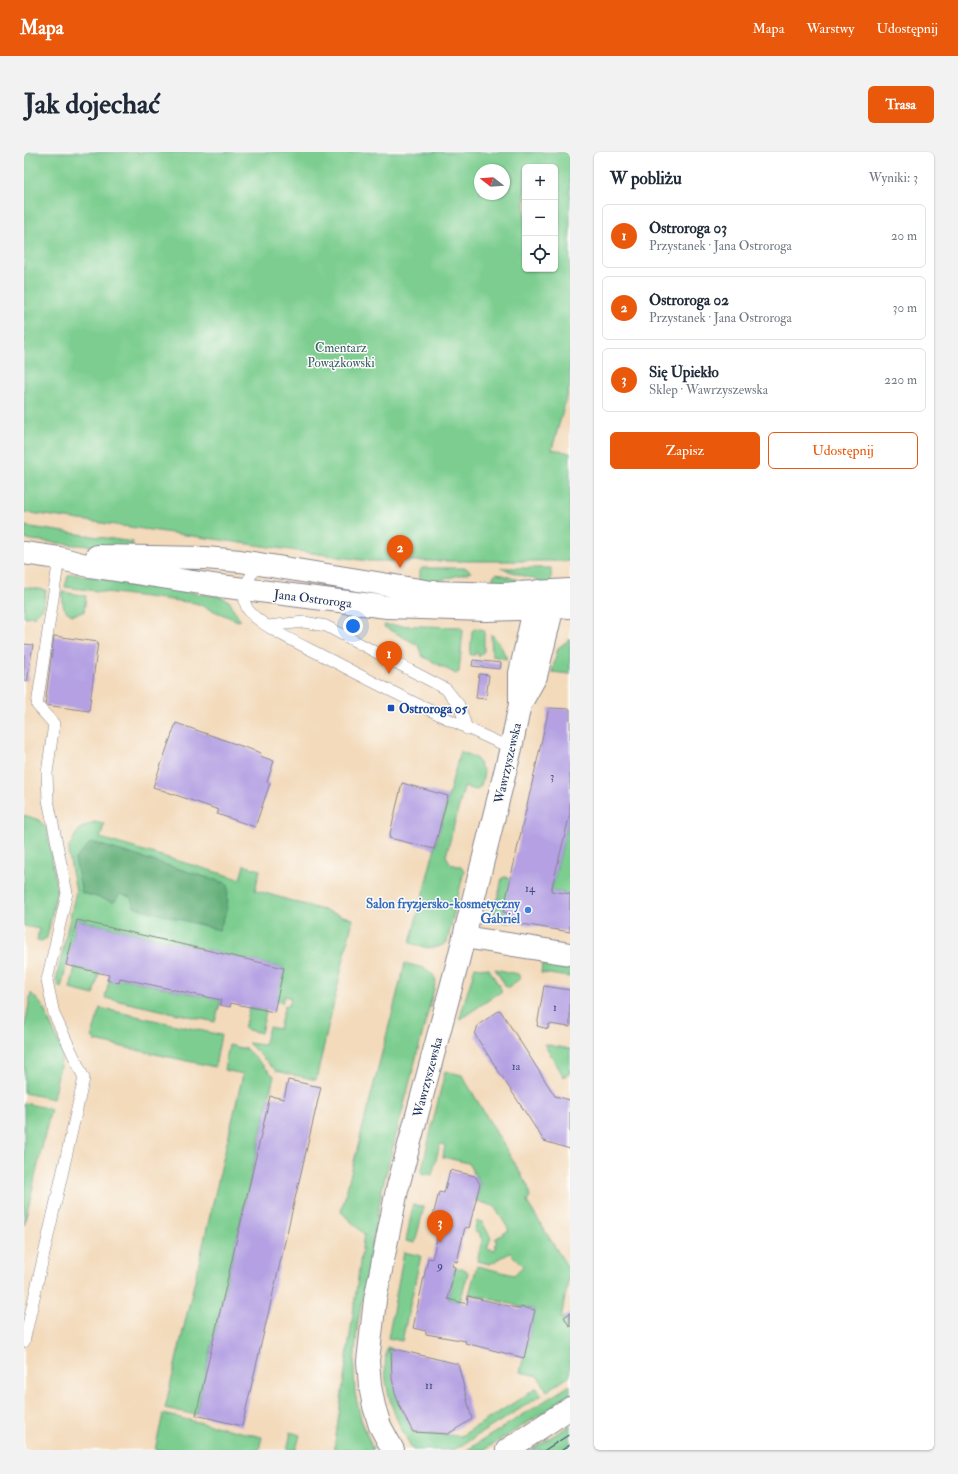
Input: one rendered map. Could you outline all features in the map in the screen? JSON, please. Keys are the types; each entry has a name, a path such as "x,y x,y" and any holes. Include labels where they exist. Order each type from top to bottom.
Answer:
{"street":[{"name":"Jana Ostroroga","path":"24,553 59,558 89,566 246,589 408,609 487,610 554,599"},
{"name":"Jana Ostroroga","path":"59,558 105,555 205,558 266,565 432,592 501,594 554,599"},
{"name":"Wawrzyszewska","path":"393,1450 380,1426 374,1406 368,1362 370,1330 397,1190 464,937 511,748 520,704 520,673 554,599"},
{"path":"464,937 570,954"},
{"path":"507,1450 569,1410"}],"lane":[{"path":"24,1342 84,1078 54,1014 47,980 67,893 48,800 47,773 54,724 37,705 59,558"},
{"path":"266,565 257,568 252,572 246,589 245,599 248,611 268,626 433,713 511,748"},
{"path":"268,626 304,622 329,628 446,689 459,705 467,729"}],"green space":[{"name":"Cmentarz Powązkowski","path":"24,152 570,152 570,386 552,449 570,453 570,561 368,561 24,512"},
{"path":"24,526 133,542 132,547 75,545 24,539"},
{"path":"422,568 466,568 471,572 434,582 420,580 420,571"},
{"path":"500,568 551,568 551,581 548,584"},
{"path":"72,574 222,597 229,601 240,620 238,621 195,603 65,587 68,576"},
{"path":"496,574 532,584 493,584 493,577"},
{"path":"24,587 46,590 43,608 35,616 24,617"},
{"path":"63,592 86,596 84,612 72,615 66,611 63,603"},
{"path":"384,625 460,627 463,630 459,672 456,674 422,656 418,645 384,627"},
{"path":"476,628 484,630 484,651 480,656 478,656 478,652 476,652 475,655 470,655 472,631"},
{"path":"491,634 499,642 507,659 492,656"},
{"path":"570,639 570,674 552,672 558,648"},
{"path":"460,751 476,758 484,772 481,786 476,790 464,787 446,856 451,864 461,867 464,871 447,942 438,947 429,948 410,943"},
{"path":"570,814 570,894 551,891"},
{"path":"24,815 39,820 47,829 57,890 47,938 41,941 37,940 39,929 24,926"},
{"path":"94,822 104,824 100,838 240,879 244,865 260,870 255,890 353,919 316,1080 276,1071 248,1043 264,1045 269,1027 279,1029 285,1005 289,1006 291,998 284,996 282,1003 276,1001 284,968 77,920 61,988 59,987 56,980 76,891 69,856 69,847 81,828"},
{"path":"91,842 228,884 227,910 219,930 134,907 130,897 120,894 114,902 82,893 75,859"},
{"path":"505,877 516,879 508,913 511,914 509,923 493,919 502,878"},
{"path":"405,963 428,970 434,976 436,981 382,1189 357,1328 354,1368 355,1393 361,1419 373,1450 334,1450 364,1234 341,1212"},
{"path":"542,964 570,969 570,977 541,973"},
{"path":"75,967 99,973 94,995 70,989"},
{"path":"475,967 489,969 502,991 459,1020"},
{"path":"495,969 518,974 521,978 507,988"},
{"path":"120,978 221,1000 215,1022 105,998 109,981"},
{"path":"31,993 42,1005 63,1052 53,1099 24,1093 24,1031"},
{"path":"249,1007 266,1011 261,1033 244,1029"},
{"path":"100,1008 221,1035 215,1067 95,1041 92,1036"},
{"path":"544,1044 570,1049 570,1073 564,1077"},
{"path":"229,1045 246,1049 274,1076 196,1415 165,1408 243,1074 224,1070"},
{"path":"445,1071 462,1075 528,1186 530,1197 527,1202 570,1271 561,1319 564,1317 570,1327 570,1376 547,1391 538,1376 520,1372 535,1310 469,1294 477,1266 514,1275 523,1266 510,1253 490,1264 477,1261 482,1240 479,1233 474,1232 477,1221 482,1222 491,1238 487,1248 494,1250 497,1241 495,1239 509,1230 494,1206 476,1201 480,1184 468,1163 443,1157 445,1145 440,1144 432,1175 421,1173"},
{"path":"24,1103 51,1109 24,1225"},
{"path":"413,1205 424,1207 415,1243 406,1241"},
{"path":"404,1252 421,1256 402,1341 388,1338"},
{"path":"455,1267 466,1270 468,1273 460,1302 448,1299"},
{"path":"387,1347 391,1348 392,1370 399,1402 407,1422 413,1432 461,1436 537,1388 542,1395 454,1450 413,1450 400,1426 390,1401 385,1375"},
{"path":"570,1385 570,1396 484,1450 467,1450"},
{"path":"163,1414 262,1437 259,1450 155,1450"},
{"path":"570,1425 570,1450 531,1450"},
{"path":"291,1432 300,1435 296,1450 287,1450"}],"building":[{"path":"54,636 98,642 89,711 45,705"},
{"path":"24,644 33,645 27,681 24,680"},
{"path":"473,660 501,663 500,669 472,666"},
{"path":"479,674 489,675 486,699 476,698"},
{"path":"549,708 570,709 570,814 551,891 570,894 570,932 510,922 511,914 503,912"},
{"path":"176,723 261,753 260,756 274,761 267,782 270,783 255,827 217,814 219,810 153,787"},
{"path":"402,783 448,796 434,849 389,838"},
{"path":"77,920 284,968 274,1012 231,1003 230,1007 220,1005 221,1000 120,978 119,983 107,980 109,975 66,965"},
{"path":"544,986 570,990 570,1027 549,1024 548,1029 537,1026"},
{"path":"500,1010 555,1096 570,1100 570,1149 544,1141 475,1035 478,1025"},
{"path":"288,1080 321,1087 242,1426 196,1415 270,1096 284,1099"},
{"path":"450,1170 475,1176 480,1184 469,1228 465,1227 457,1262 454,1261 452,1266 455,1267 448,1299 467,1304 468,1296 520,1309 521,1307 535,1310 524,1358 465,1343 466,1341 426,1334 426,1331 413,1328 428,1258 432,1259 439,1231 430,1228 439,1192 444,1193"},
{"path":"570,1313 570,1327 564,1317"},
{"path":"391,1348 458,1364 472,1419 448,1434 413,1432 400,1407 395,1393 392,1378"}],"tram line":[{"path":"545,1450 570,1434"},
{"path":"562,1450 570,1445"}],"place":[{"name":"Ostroroga 02","path":"400,568"},
{"name":"Ostroroga 03","path":"389,674"},
{"name":"Ostroroga 05","path":"391,708"},
{"name":"Salon fryzjersko-kosmetyczny Gabriel","path":"528,910"},
{"name":"Się Upiekło","path":"440,1243"}]}
